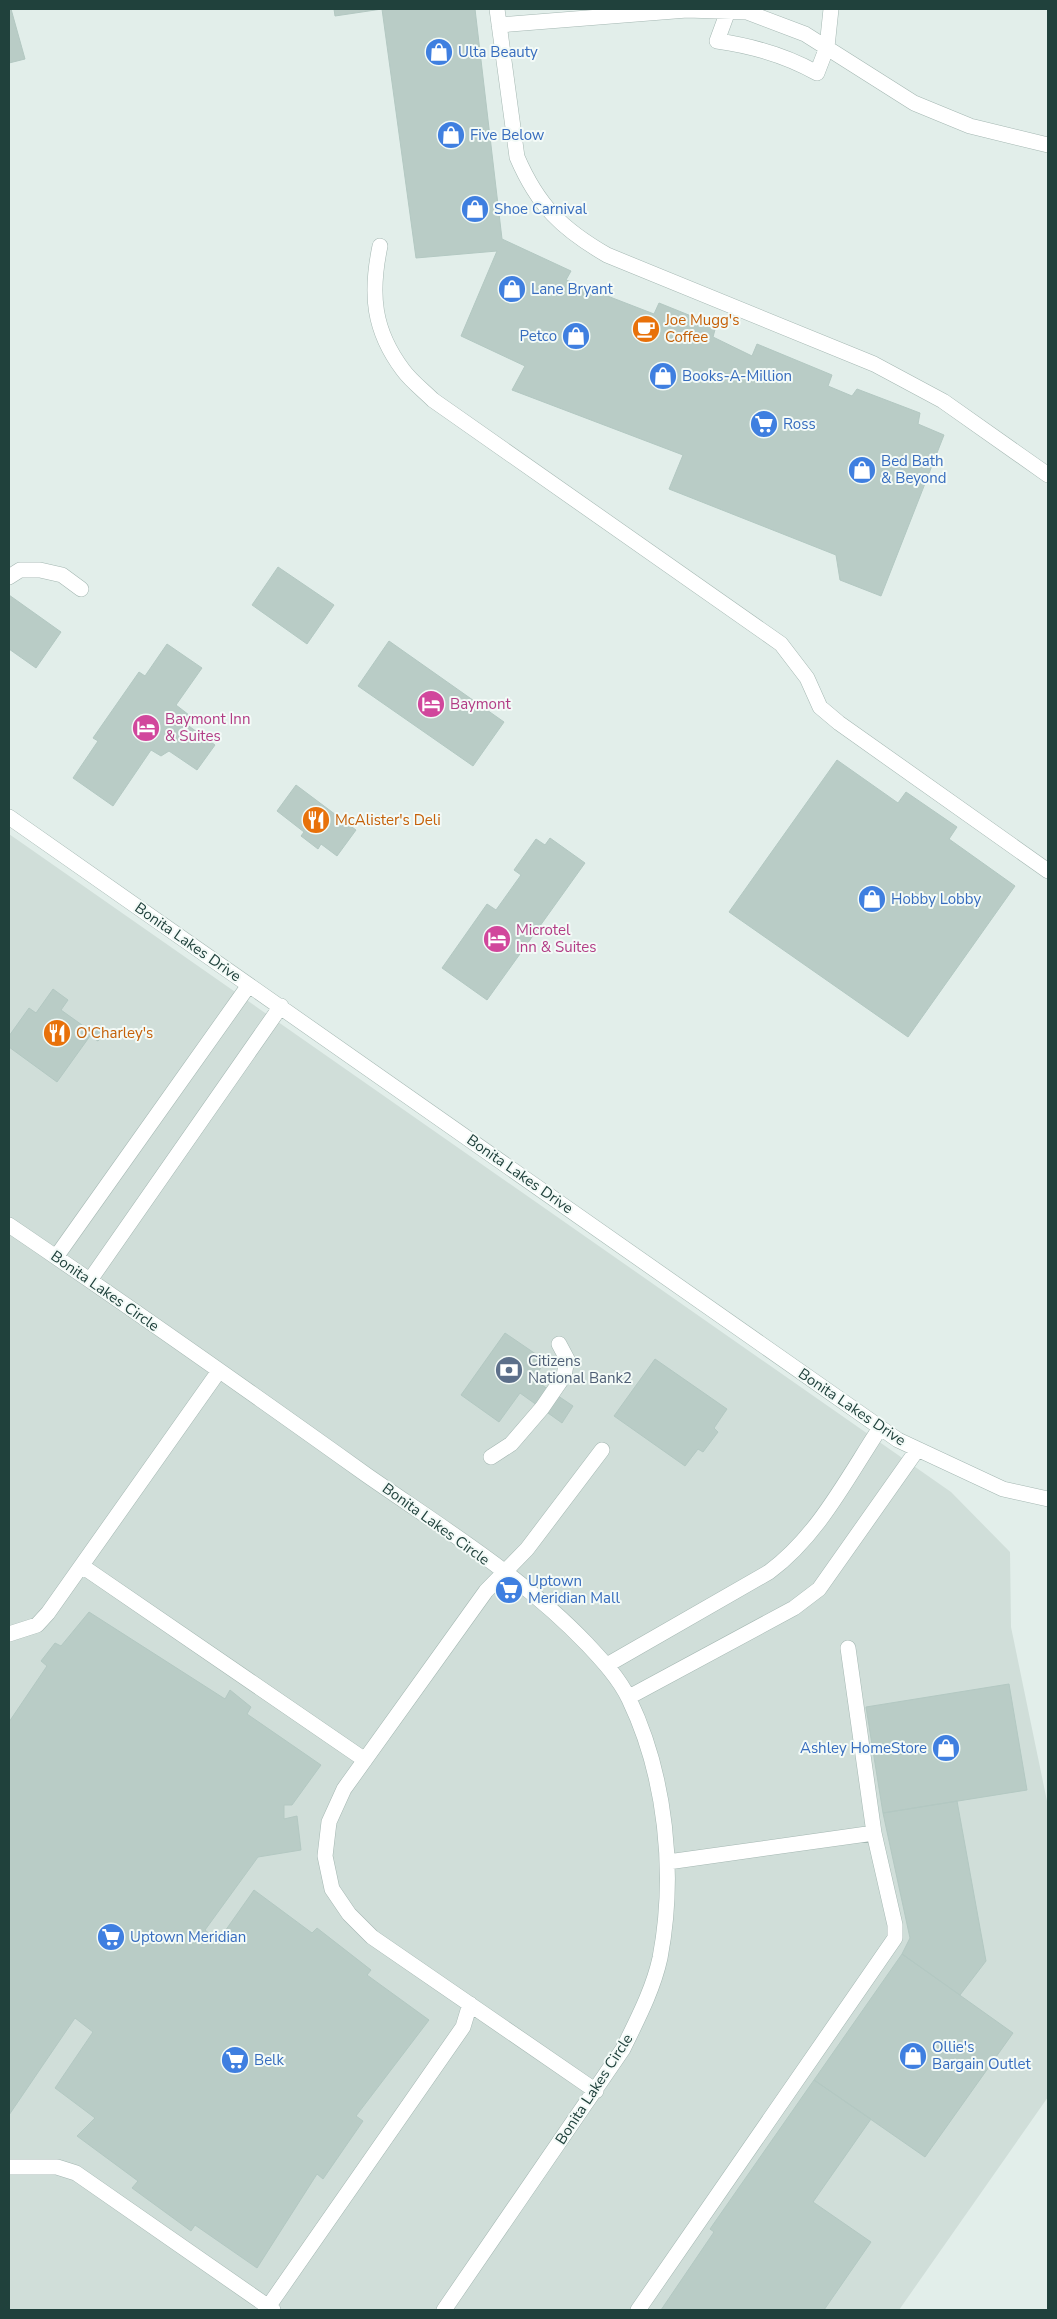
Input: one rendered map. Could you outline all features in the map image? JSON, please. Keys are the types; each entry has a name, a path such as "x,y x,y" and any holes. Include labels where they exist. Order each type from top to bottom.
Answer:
{"street":[{"path":"498,9 517,158 527,180 556,220 583,241 608,255 874,364 943,401 1048,475"},
{"path":"728,11 717,40 749,46 779,55 817,73 827,47 831,9"},
{"path":"499,25 679,11 748,11 782,24 827,47 914,103 970,126 1048,145"},
{"path":"380,246 374,272 374,304 384,338 404,371 433,400 781,644 807,678 820,707 838,723 1048,871"},
{"path":"9,577 20,570 40,570 62,575 81,589"},
{"name":"Bonita Lakes Drive","path":"9,816 898,1440 1004,1489 1048,1499"},
{"path":"56,1256 249,985"},
{"path":"90,1280 281,1006"},
{"name":"Bonita Lakes Circle","path":"9,1224 504,1573 566,1623 607,1665 629,1697 648,1751 660,1800 668,1862 667,1905 659,1960 645,2003 623,2049 446,2310"},
{"path":"490,1457 511,1444 542,1408 564,1376 567,1359 559,1344"},
{"path":"9,1634 37,1625 82,1566 219,1371"},
{"path":"607,1665 769,1572 788,1559 804,1542 880,1428"},
{"path":"596,2091 372,1936 349,1914 332,1889 325,1856 329,1822 344,1789 486,1591 527,1549 602,1450"},
{"path":"629,1697 794,1608 819,1589 917,1450"},
{"path":"82,1566 365,1760"},
{"path":"638,2310 895,1938 895,1925 874,1833 848,1648"},
{"path":"668,1862 874,1833"},
{"path":"9,2167 57,2167 76,2173 271,2308 463,2027 470,2004"}],"shaded area":[{"name":"Uptown Meridian Mall","path":"9,834 951,1492 1010,1552 1011,1627 1048,1806 1048,2097 899,2310 9,2310"}],"building":[{"path":"9,9 11,9 25,59 9,63"},
{"path":"334,9 382,9 335,16"},
{"path":"382,9 475,9 502,239 571,271 566,280 654,314 659,303 716,326 713,337 752,356 757,344 832,375 828,386 852,396 857,389 920,413 918,424 944,435 881,596 840,580 836,555 669,489 683,455 512,390 525,366 461,336 497,251 416,258"},
{"path":"278,567 334,605 307,644 252,605"},
{"path":"9,595 61,632 36,668 9,649"},
{"name":"Baymont","path":"389,641 504,722 473,766 358,686"},
{"name":"Baymont Inn & Suites","path":"167,644 202,668 176,705 189,715 186,724 215,745 197,770 169,751 161,756 151,750 113,806 73,778 98,741 93,738 139,672 145,676"},
{"name":"Hobby Lobby","path":"837,760 898,803 906,792 957,827 949,839 1015,886 908,1037 729,912"},
{"name":"McAlister's Deli","path":"296,785 356,830 337,856 321,844 318,849 301,836 304,832 277,811"},
{"name":"Microtel Inn & Suites","path":"550,838 585,863 487,1000 442,968 487,904 496,910 521,875 514,870 536,839 545,845"},
{"name":"O'Charley's","path":"53,989 68,1000 61,1010 89,1030 97,1025 106,1031 98,1041 90,1036 57,1082 9,1047 9,1036 29,1008 36,1013"},
{"name":"Citizens National Bank2","path":"505,1333 546,1361 533,1379 573,1406 562,1423 520,1393 499,1422 461,1395"},
{"path":"655,1359 727,1409 714,1428 718,1432 703,1452 698,1449 685,1466 614,1416"},
{"name":"Uptown Meridian","path":"89,1612 225,1699 230,1690 251,1707 247,1714 321,1765 292,1805 284,1805 284,1819 297,1816 301,1850 258,1857 205,1930 218,1941 254,1890 312,1933 317,1928 371,1970 367,1975 429,2020 356,2116 363,2121 323,2179 317,2174 257,2268 195,2225 191,2231 132,2188 138,2181 77,2136 95,2118 55,2088 93,2032 75,2018 9,2115 9,1722 47,1666 41,1661 55,1643 61,1646"},
{"name":"Ashley HomeStore","path":"1009,1684 1027,1790 883,1813 866,1707"},
{"path":"957,1801 986,1961 960,1995 902,1954 910,1938 883,1813"},
{"name":"Ollie's Bargain Outlet","path":"902,1954 1013,2033 925,2157 814,2080"},
{"path":"814,2080 871,2119 813,2202 871,2242 824,2310 661,2310 714,2232 710,2229"}],"place":[{"name":"Ulta Beauty","path":"439,52"},
{"name":"Five Below","path":"451,135"},
{"name":"Shoe Carnival","path":"475,209"},
{"name":"Lane Bryant","path":"512,289"},
{"name":"Joe Mugg's Coffee","path":"646,329"},
{"name":"Petco","path":"576,336"},
{"name":"Books-A-Million","path":"663,376"},
{"name":"Ross","path":"764,424"},
{"name":"Bed Bath & Beyond","path":"862,470"},
{"name":"Baymont","path":"431,704"},
{"name":"Baymont Inn & Suites","path":"146,728"},
{"name":"McAlister's Deli","path":"316,820"},
{"name":"Hobby Lobby","path":"872,899"},
{"name":"Microtel Inn & Suites","path":"497,939"},
{"name":"O'Charley's","path":"57,1033"},
{"name":"Citizens National Bank2","path":"509,1370"},
{"name":"Uptown Meridian Mall","path":"509,1590"},
{"name":"Ashley HomeStore","path":"946,1748"},
{"name":"Uptown Meridian","path":"111,1937"},
{"name":"Ollie's Bargain Outlet","path":"913,2056"},
{"name":"Belk","path":"235,2060"}]}
